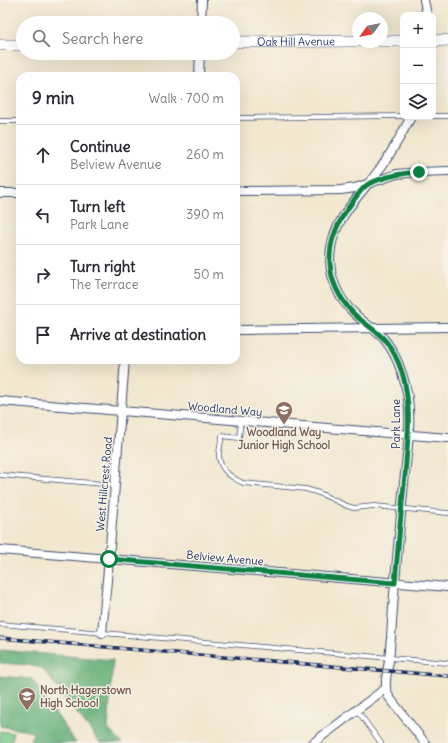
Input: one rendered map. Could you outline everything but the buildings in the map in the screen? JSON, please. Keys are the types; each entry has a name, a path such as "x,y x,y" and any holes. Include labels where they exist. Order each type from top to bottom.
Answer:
{"street":[{"path":"201,16 202,0"},
{"path":"424,0 426,12"},
{"path":"436,40 448,40"},
{"name":"Oak Hill Avenue","path":"240,42 352,41"},
{"path":"388,41 400,41"},
{"path":"0,45 16,45"},
{"path":"199,72 200,60"},
{"name":"Park Lane","path":"386,688 390,658 409,406 406,388 394,354 384,339 354,314 338,292 330,266 330,250 334,234 345,213 383,164 396,145 409,120"},
{"path":"240,191 341,190 355,188 397,174 448,171"},
{"path":"0,193 16,193"},
{"path":"240,330 448,327"},
{"name":"West Hillcrest Road","path":"102,633 125,364"},
{"name":"Woodland Way","path":"0,401 448,438"},
{"name":"Belview Avenue","path":"0,550 448,587"},
{"path":"312,743 386,688 389,697 422,742"}],"lane":[{"path":"240,118 400,116"},
{"path":"436,116 448,116"},
{"path":"0,121 16,121"},
{"path":"241,421 239,438 222,436 219,456 221,464 235,480 251,485 306,489 354,508 379,506 448,513"},
{"path":"0,476 115,485"},
{"path":"0,624 448,663"},
{"path":"357,710 381,743"}],"green space":[{"path":"0,650 113,660 108,729 122,743 100,743 42,668 28,665 0,663"},
{"name":"North Hagerstown High School","path":"0,676 32,679 76,743 31,743 33,732 0,726"},
{"path":"0,731 13,733 11,743 0,743"}],"railway":[{"path":"0,638 448,676"}],"place":[{"name":"Woodland Way Junior High School","path":"284,425"},
{"name":"North Hagerstown High School","path":"27,711"}],"route":[{"path":"109,559 395,583 408,435 409,406 406,388 394,354 384,339 354,314 338,292 330,266 330,250 334,234 341,219 367,184 397,174 419,172"}]}
